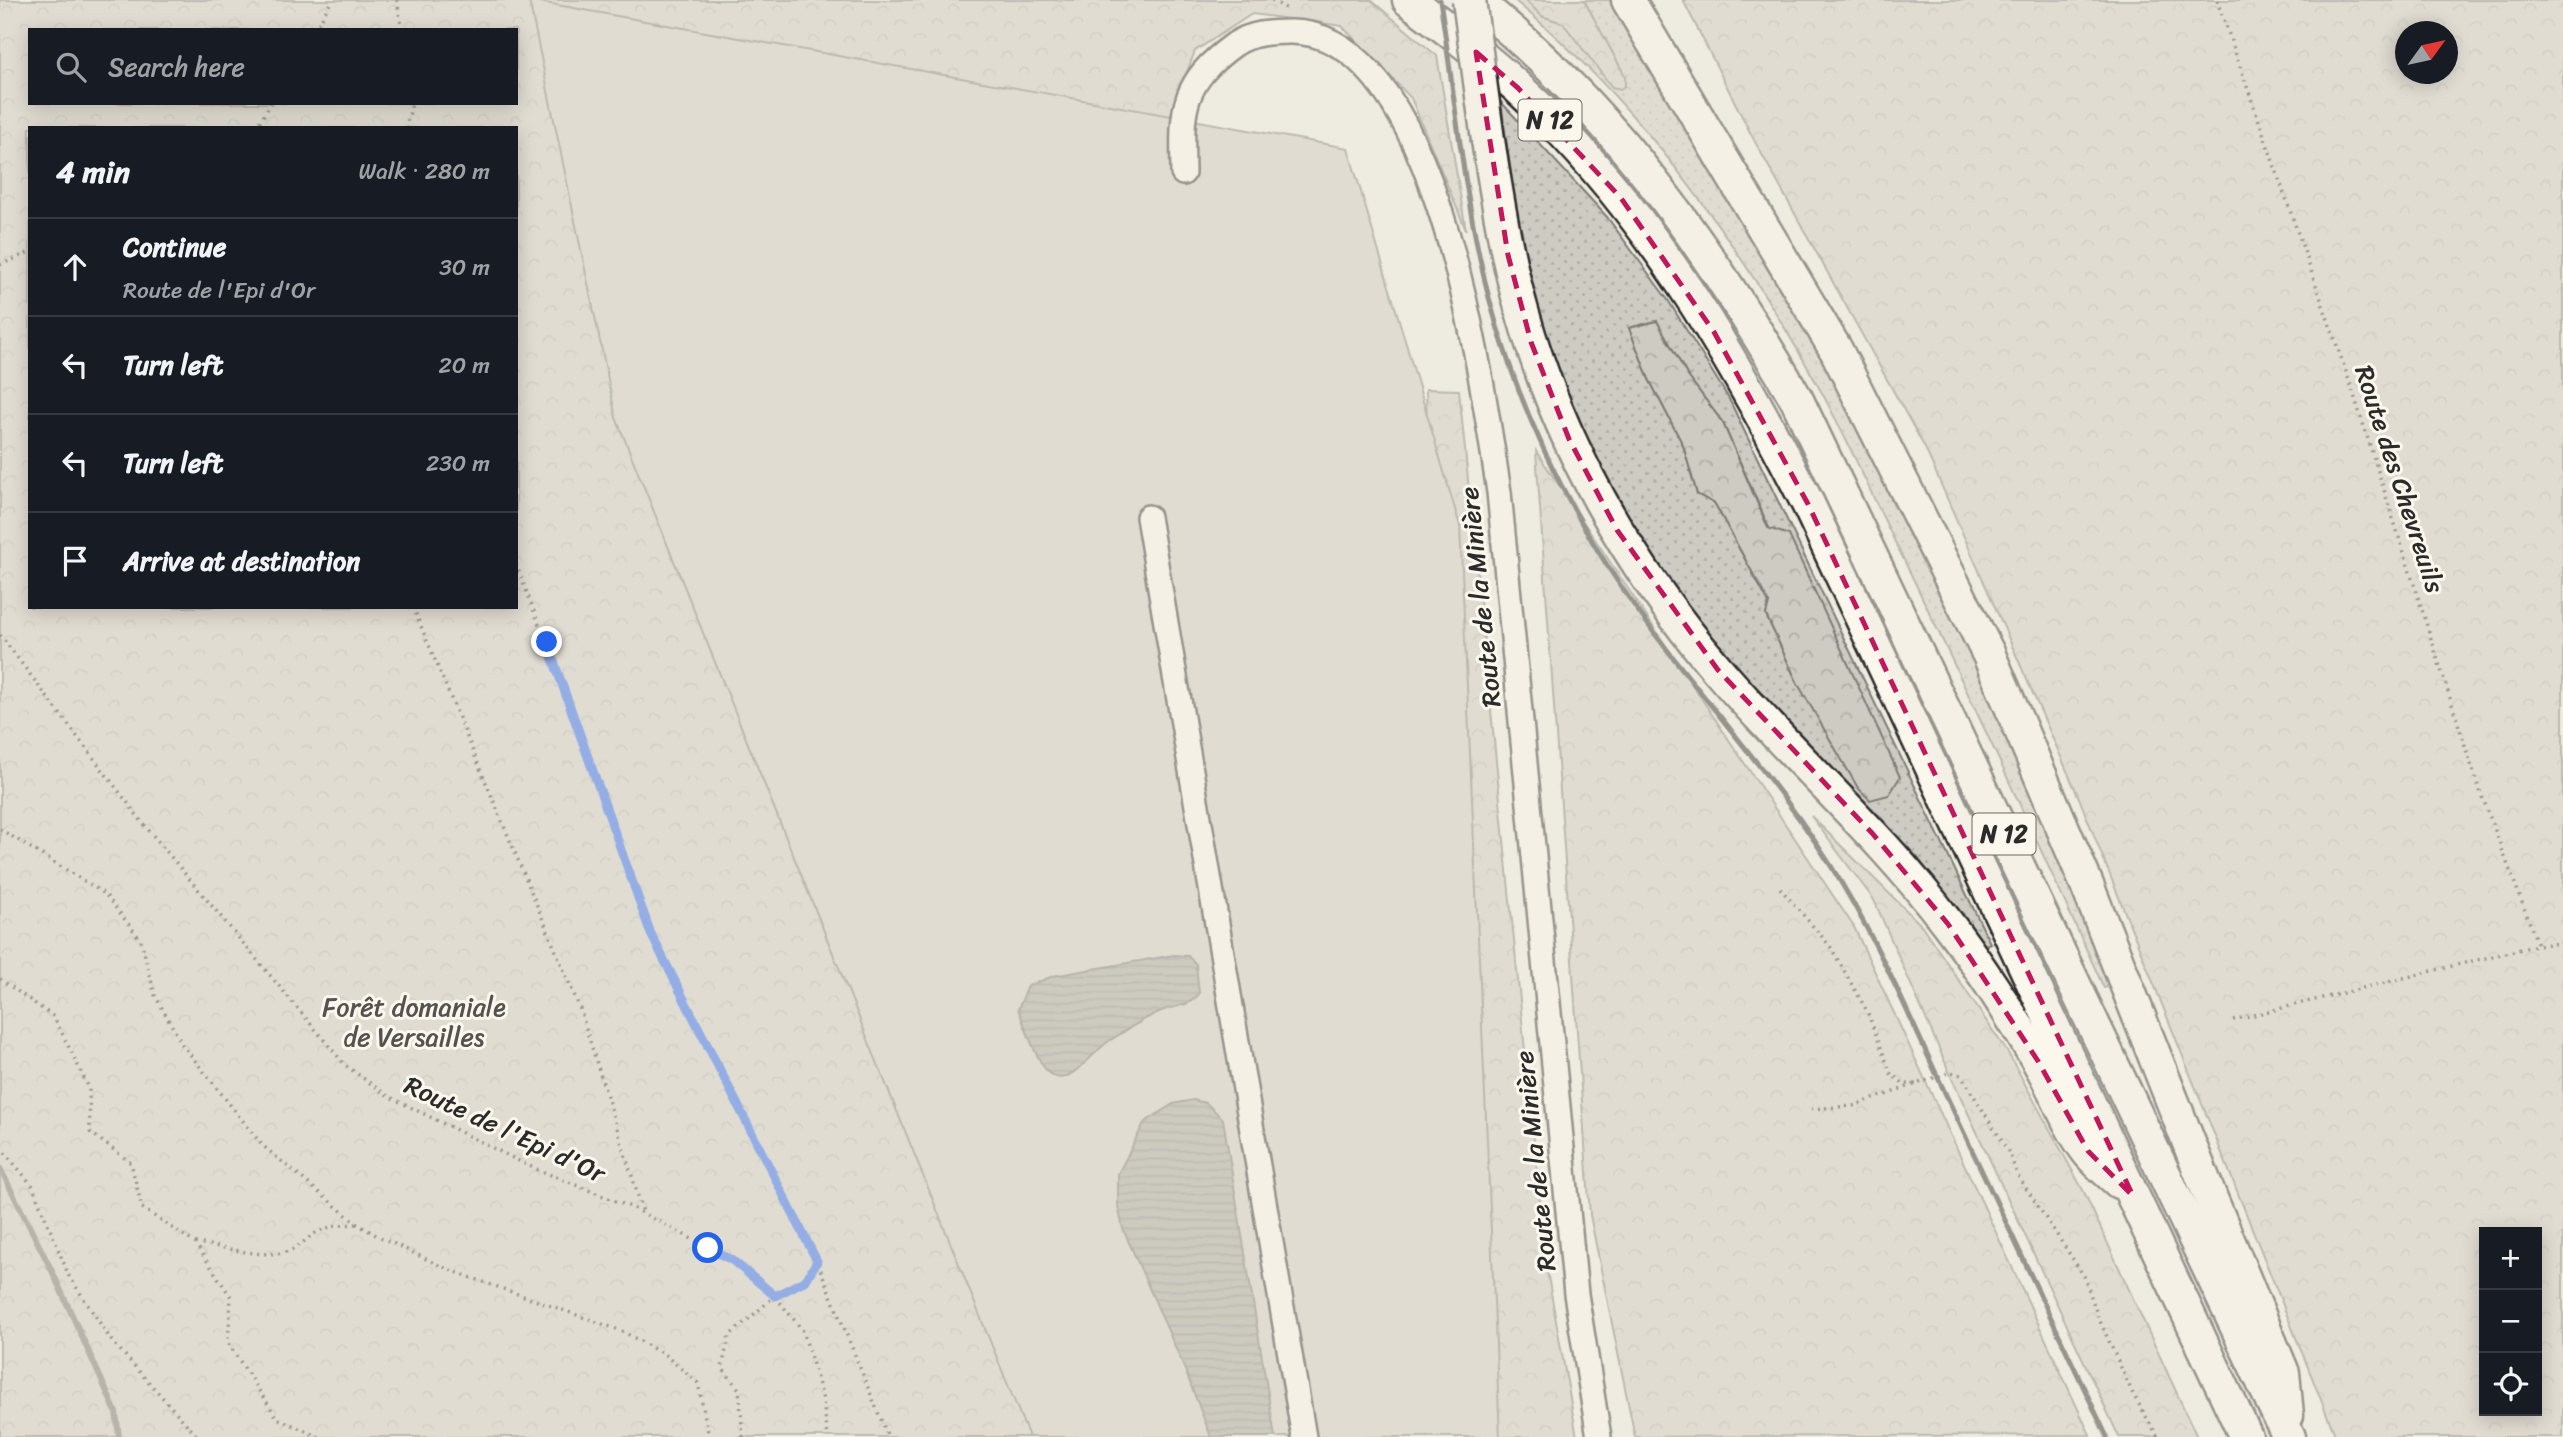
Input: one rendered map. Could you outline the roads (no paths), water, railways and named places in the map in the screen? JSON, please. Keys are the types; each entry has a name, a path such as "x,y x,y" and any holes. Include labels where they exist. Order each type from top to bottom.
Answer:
{"highway":[{"name":"N 12","path":"1409,0 1508,79 1569,139 1621,198 1669,262 1762,414 1808,504 2246,1437"},
{"name":"N 12","path":"1472,0 1544,60 1651,178 1707,252 1797,400 2289,1437"},
{"path":"1472,0 1488,140 1508,255 1531,342 1569,439 1617,530 1670,608 1718,670 1872,833 1948,924 2038,1061 2088,1151 2133,1196"},
{"path":"1628,0 1836,350 1989,655 2087,885 2212,1202 2283,1373 2289,1437"}],"street":[{"name":"Route de la Minière","path":"1183,173 1182,112 1190,89 1221,54 1247,36 1308,32 1348,50 1382,84 1412,135 1437,201 1478,365 1499,492 1576,1293 1599,1437"},
{"path":"1148,517 1304,1437"}],"waterway":[{"path":"0,1168 53,1273 116,1412 119,1437"}],"railway":[{"path":"1440,0 1466,185 1480,258 1497,327 1532,424 1578,516 1623,590 1784,797 1858,912 1888,970 2107,1437"}],"park label":[{"name":"Forêt domaniale de Versailles","path":"414,1022"}]}
